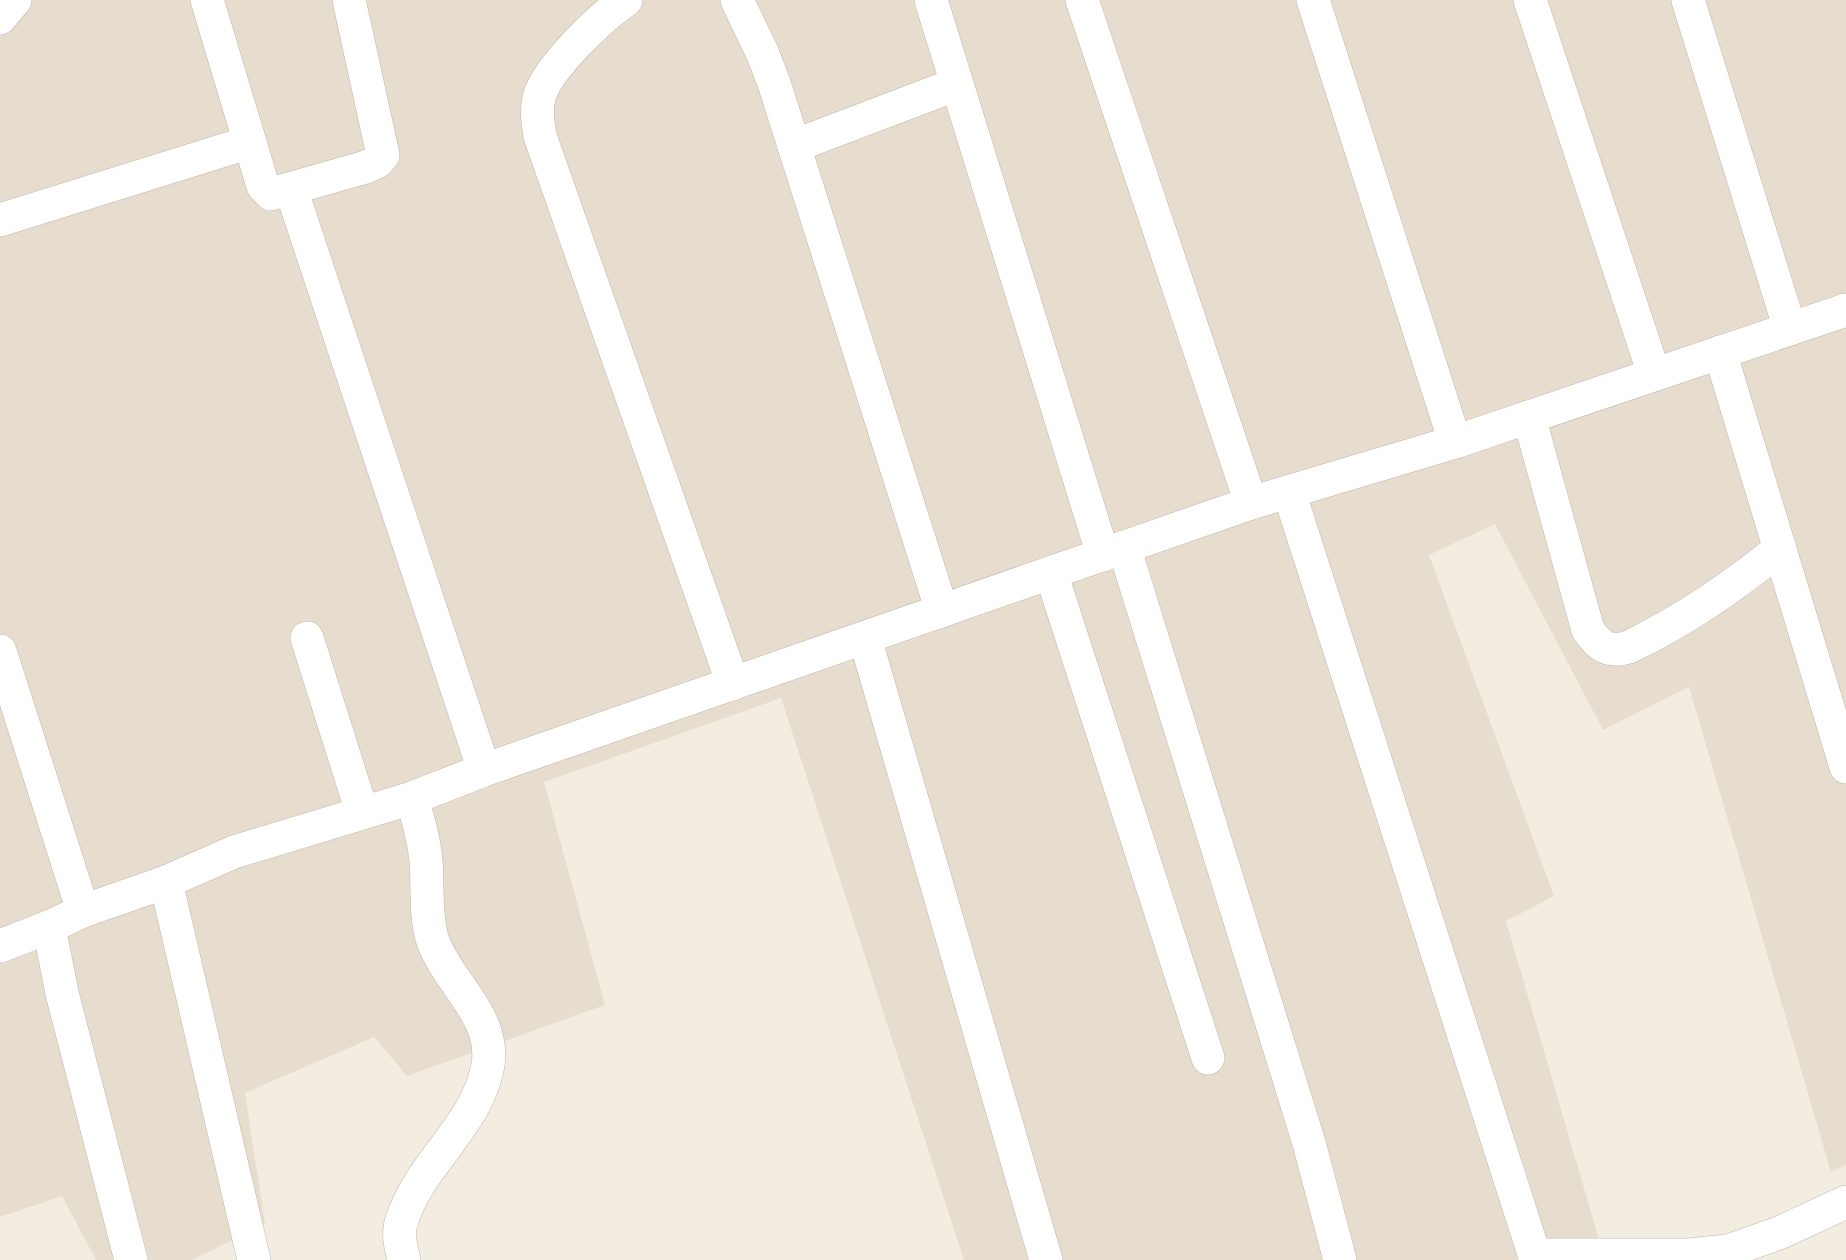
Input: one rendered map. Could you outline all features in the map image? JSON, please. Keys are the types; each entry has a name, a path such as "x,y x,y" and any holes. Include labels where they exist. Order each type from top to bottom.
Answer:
{"street":[{"path":"0,18 15,0"},
{"path":"207,0 265,190 272,194 372,165 383,155 349,0"},
{"path":"626,0 584,36 546,83 540,95 537,120 540,136 733,684"},
{"path":"737,0 762,52 794,146 942,611"},
{"path":"931,0 1309,1143 1341,1260"},
{"path":"1082,0 1251,503"},
{"path":"1313,0 1455,442"},
{"path":"1530,0 1654,374"},
{"path":"1688,0 1790,329"},
{"path":"794,146 957,84"},
{"path":"0,220 249,142"},
{"path":"291,189 484,770"},
{"path":"0,946 83,911 166,882 234,852 412,798 484,770 1251,503 1455,442 1846,310"},
{"path":"1720,352 1846,767"},
{"path":"1529,417 1588,630 1598,644 1607,649 1618,651 1629,647 1695,612 1728,590 1780,549"},
{"path":"1289,492 1535,1257 1689,1255 1728,1251 1779,1233 1846,1202"},
{"path":"1051,573 1208,1058"},
{"path":"307,638 362,812"},
{"path":"865,638 1046,1260"},
{"path":"0,651 83,911"},
{"path":"404,1260 400,1240 401,1220 416,1189 481,1093 488,1063 482,1024 433,940 428,919 423,836 412,798"},
{"path":"166,882 254,1260"},
{"path":"49,927 62,993 131,1260"}],"shaded area":[{"path":"0,0 1846,0 1846,1165 1831,1172 1689,687 1603,730 1495,524 1429,555 1554,896 1506,921 1605,1260 964,1260 781,698 544,782 605,1005 407,1076 374,1037 245,1093 265,1224 192,1260 96,1260 62,1196 0,1217"}]}
